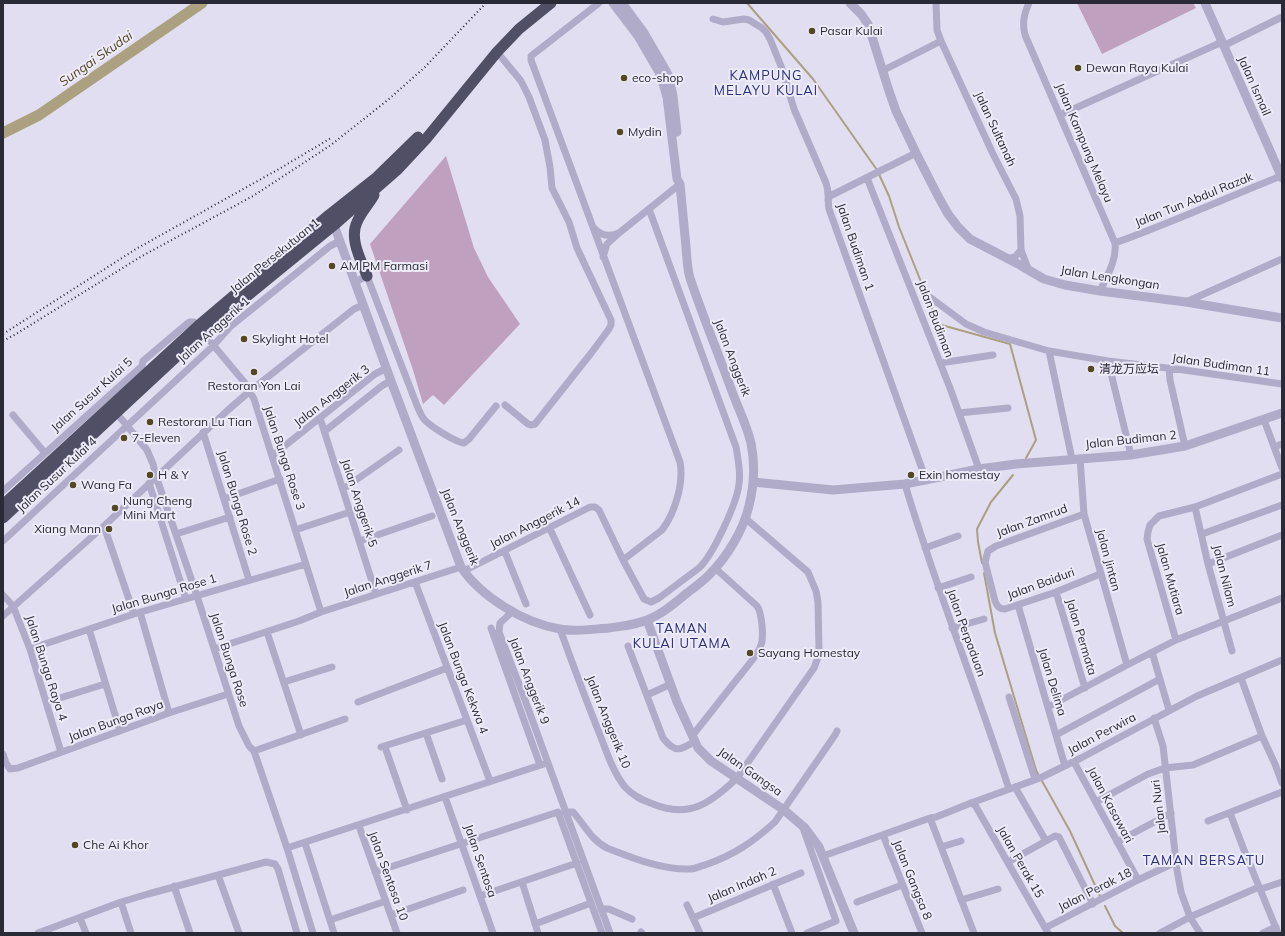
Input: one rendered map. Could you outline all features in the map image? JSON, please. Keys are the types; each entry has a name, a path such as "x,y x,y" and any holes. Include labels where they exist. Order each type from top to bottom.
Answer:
{"highway":[{"name":"Jalan Persekutuan 1","path":"200,329 329,215 377,177 407,148 452,100 493,48 539,3"},
{"name":"Jalan Persekutuan 1","path":"3,518 113,410 147,372 334,225 398,169 426,139 497,52 519,29 551,3"},
{"path":"367,276 355,243 355,228 357,222 382,183"},
{"name":"Jalan Persekutuan 1","path":"3,505 113,410"}],"street":[{"path":"599,3 531,56 531,60 680,462 682,477 679,490 665,526 662,530 623,560 644,598 651,602 659,598 703,564 730,514 739,483 736,447 730,426 649,209"},
{"name":"Jalan Anggerik","path":"613,3 638,36 659,72 670,96"},
{"name":"Jalan Anggerik","path":"334,225 386,368 463,569 479,588 490,597 530,620 560,629 590,629 626,626 647,620 681,599 708,576 731,546 745,518 748,508 753,482 753,459 748,433 708,329 690,276 680,184 677,179 669,77 644,33 622,3"},
{"name":"Jalan Lengkongan","path":"850,3 868,24 896,111 916,153 938,196 958,227 970,239 1044,279 1065,285 1186,302 1282,318"},
{"name":"Jalan Sultanah","path":"936,3 937,30 941,41 993,154 1016,199 1020,216 1021,250 1029,271"},
{"name":"Jalan Kampung Melayu","path":"1029,3 1024,14 1023,25 1025,35 1115,243"},
{"name":"Jalan Ismail","path":"1205,3 1282,177"},
{"path":"1060,115 1282,17"},
{"name":"Jalan Budiman 1","path":"713,19 723,22 744,19 749,20 762,28 770,39 794,109 826,183 829,194 829,209 926,480"},
{"path":"882,71 941,41"},
{"path":"497,52 521,81 529,97 545,140 552,188 569,222 577,248 611,320 609,329 535,424 531,426 504,405"},
{"path":"828,200 830,196 916,153"},
{"name":"Jalan Budiman","path":"871,176 979,469"},
{"name":"Jalan Tun Abdul Razak","path":"1115,243 1138,235 1224,198 1282,177"},
{"path":"603,257 607,244 680,184"},
{"path":"591,222 596,230 603,235 610,236 619,234"},
{"name":"Jalan Anggerik 1","path":"127,425 213,346 231,326 330,246 340,241"},
{"path":"1100,291 1112,263 1116,250 1115,243"},
{"path":"1007,259 1015,257 1021,250"},
{"path":"1186,302 1282,259"},
{"path":"355,282 367,276 416,403 423,417 429,424 464,443 470,439 496,406"},
{"name":"Jalan Budiman 11","path":"932,298 966,324 984,332 1049,351 1108,361 1282,384"},
{"path":"3,616 104,526 203,432 250,391 354,309 363,305"},
{"name":"Jalan Susur Kulai 5","path":"3,491 45,452 147,372 143,361 190,322 194,322 200,329"},
{"name":"Jalan Bunga Rose 3","path":"200,329 240,377 254,399 321,612"},
{"name":"Jalan Jintan","path":"1049,351 1076,459 1084,514 1127,665"},
{"path":"940,363 992,355"},
{"path":"1108,361 1130,455"},
{"name":"Jalan Anggerik 3","path":"272,456 375,374 386,368"},
{"path":"1170,368 1170,380 1185,446"},
{"path":"325,431 383,385 391,381"},
{"path":"959,413 1008,408"},
{"name":"Jalan Bunga Rose","path":"113,410 147,450 153,464 228,694 239,726 249,746 254,751 287,848 313,933"},
{"name":"Jalan Budiman 2","path":"753,482 833,490 905,484 979,469 1021,464 1130,455 1185,446 1264,420 1282,412"},
{"path":"13,415 45,452"},
{"name":"Jalan Anggerik 5","path":"320,418 376,594"},
{"path":"1264,420 1282,468"},
{"name":"Jalan Susur Kulai 4","path":"3,541 127,425"},
{"name":"Jalan Bunga Rose 2","path":"203,432 249,580"},
{"path":"1274,447 1282,444"},
{"path":"343,489 399,450"},
{"name":"Jalan Mutiara","path":"1176,640 1147,539 1150,526 1159,516 1196,507 1282,474"},
{"path":"224,499 280,479"},
{"path":"149,483 186,599"},
{"name":"Jalan Perpaduan","path":"905,484 952,628 1012,788 1046,841"},
{"path":"1202,534 1282,505"},
{"name":"Jalan Anggerik 14","path":"463,569 504,552 590,507 595,507 599,510 623,560"},
{"name":"Jalan Nilam","path":"1196,507 1208,564 1232,651"},
{"path":"295,530 350,512"},
{"name":"Jalan Zamrud","path":"988,551 996,546 1084,514"},
{"path":"360,541 432,516"},
{"path":"176,534 230,517"},
{"name":"Jalan Anggerik 10","path":"560,629 584,697 614,769 624,786 638,798 664,808 682,810 704,804 725,790 737,778 814,668 819,651 817,597 808,572 745,518"},
{"path":"104,526 137,613 169,713"},
{"path":"550,529 590,615"},
{"path":"1208,564 1282,535"},
{"path":"925,548 958,536"},
{"name":"Jalan Baiduri","path":"988,551 986,562 995,601 1001,609 1056,592 1100,574"},
{"path":"504,552 526,604"},
{"name":"Jalan Bunga Rose 1","path":"30,649 137,613 306,564"},
{"path":"628,646 663,738 669,746 676,749 681,749 694,739 752,660 762,642 761,614 759,609 715,568"},
{"name":"Jalan Anggerik 7","path":"214,649 376,594 463,569"},
{"path":"938,588 971,577"},
{"name":"Jalan Bunga Kekwa 4","path":"415,582 490,781"},
{"name":"Jalan Permata","path":"1056,592 1085,688"},
{"name":"Jalan Bunga Raya 4","path":"3,595 14,606 30,649 61,752"},
{"path":"1048,707 1176,640 1282,598"},
{"name":"Jalan Delima","path":"1018,605 1065,766"},
{"name":"Jalan Anggerik 9","path":"513,611 500,623 499,632 544,764"},
{"path":"952,628 984,619"},
{"name":"Jalan Gangsa","path":"647,620 677,702 698,748 711,761 784,810 803,825 819,847 854,933"},
{"path":"491,628 610,933"},
{"path":"89,629 120,731"},
{"path":"267,632 301,735"},
{"path":"1152,652 1169,710"},
{"name":"Jalan Perwira","path":"823,856 936,817 1040,778 1074,762 1197,696 1282,660"},
{"path":"284,682 332,667"},
{"path":"358,702 447,668"},
{"path":"1241,678 1262,736 1279,763 1282,783"},
{"path":"1056,734 1160,679"},
{"path":"47,702 105,684"},
{"path":"647,694 671,684"},
{"name":"Jalan Bunga Raya","path":"3,754 10,769 18,768 169,713 228,694"},
{"path":"1009,697 1040,778"},
{"name":"Jalan Nuri","path":"1154,718 1163,746 1176,862 1182,892 1190,917 1200,933"},
{"path":"254,751 345,719"},
{"path":"406,810 383,747 467,720"},
{"path":"375,872 562,812 573,812 594,838 607,848 658,866 691,869 714,862 737,852 775,822 837,731"},
{"path":"426,733 442,779"},
{"path":"1096,802 1148,774 1165,768 1193,765 1262,736"},
{"name":"Jalan Kasawari","path":"1074,762 1138,880"},
{"path":"287,848 359,826 544,764"},
{"path":"1208,821 1282,792"},
{"name":"Jalan Sentosa","path":"445,797 493,933"},
{"name":"Jalan Perak 15","path":"971,803 975,805 1046,930"},
{"path":"562,812 577,863 602,933"},
{"path":"1117,842 1171,813"},
{"path":"1230,813 1277,930 1263,933"},
{"path":"930,818 974,933"},
{"path":"803,825 802,827 814,863 836,920 807,933"},
{"name":"Jalan Sentosa 10","path":"359,826 397,933"},
{"name":"Jalan Gangsa 8","path":"882,836 922,933"},
{"path":"1008,862 1057,836 1060,838 1093,904"},
{"path":"941,847 961,841"},
{"path":"305,843 334,933"},
{"path":"38,933 121,902 174,886 266,862 276,864 297,933"},
{"name":"Jalan Perak 18","path":"1046,930 1138,880 1176,862"},
{"path":"480,896 577,863"},
{"name":"Jalan Indah 2","path":"693,918 800,873"},
{"path":"218,875 239,933"},
{"path":"522,882 538,933"},
{"path":"1160,933 1190,917 1260,888 1282,882"},
{"path":"773,884 792,933"},
{"path":"857,902 902,884"},
{"path":"174,886 190,933"},
{"path":"961,900 998,889"},
{"path":"391,915 463,890"},
{"path":"330,920 386,901"},
{"path":"121,902 130,933"},
{"path":"536,924 591,903"},
{"path":"687,905 700,933"},
{"path":"601,909 609,909 632,919"},
{"path":"80,918 86,933"}],"shaded area":[{"path":"1077,3 1193,3 1196,8 1102,54"},
{"path":"446,156 474,248 488,277 520,324 444,405 433,395 423,404 370,244"}],"waterway":[{"name":"Sungai Skudai","path":"3,133 39,115 202,3"},
{"path":"747,3 813,79 877,170 889,196 899,227 938,324 1010,344 1036,440 1026,458"},
{"path":"982,563 977,529 991,502 1013,475"},
{"path":"984,573 995,633 1038,774"},
{"path":"1042,781 1070,831 1100,896"},
{"path":"1105,906 1115,926 1123,933"}],"railway":[{"path":"3,341 142,256 253,196 331,145 389,99 424,68 486,3"},
{"path":"3,334 136,249 279,169 331,138"}],"place":[{"name":"Pasar Kulai","path":"812,31"},
{"name":"Dewan Raya Kulai","path":"1078,68"},
{"name":"eco-shop","path":"624,78"},
{"name":"Mydin","path":"620,132"},
{"name":"AM PM Farmasi","path":"332,266"},
{"name":"Skylight Hotel","path":"244,339"},
{"name":"清龙万应坛","path":"1091,369"},
{"name":"Restoran Yon Lai","path":"254,372"},
{"name":"Restoran Lu Tian","path":"150,422"},
{"name":"7-Eleven","path":"124,438"},
{"name":"H & Y","path":"150,475"},
{"name":"Exin homestay","path":"911,475"},
{"name":"Wang Fa","path":"73,485"},
{"name":"Nung Cheng Mini Mart","path":"115,508"},
{"name":"Xiang Mann","path":"109,529"},
{"name":"Sayang Homestay","path":"750,653"},
{"name":"Che Ai Khor","path":"75,845"}],"district":[{"name":"KAMPUNG MELAYU KULAI","path":"766,84"},
{"name":"TAMAN KULAI UTAMA","path":"682,636"},
{"name":"TAMAN BERSATU","path":"1204,861"}]}
